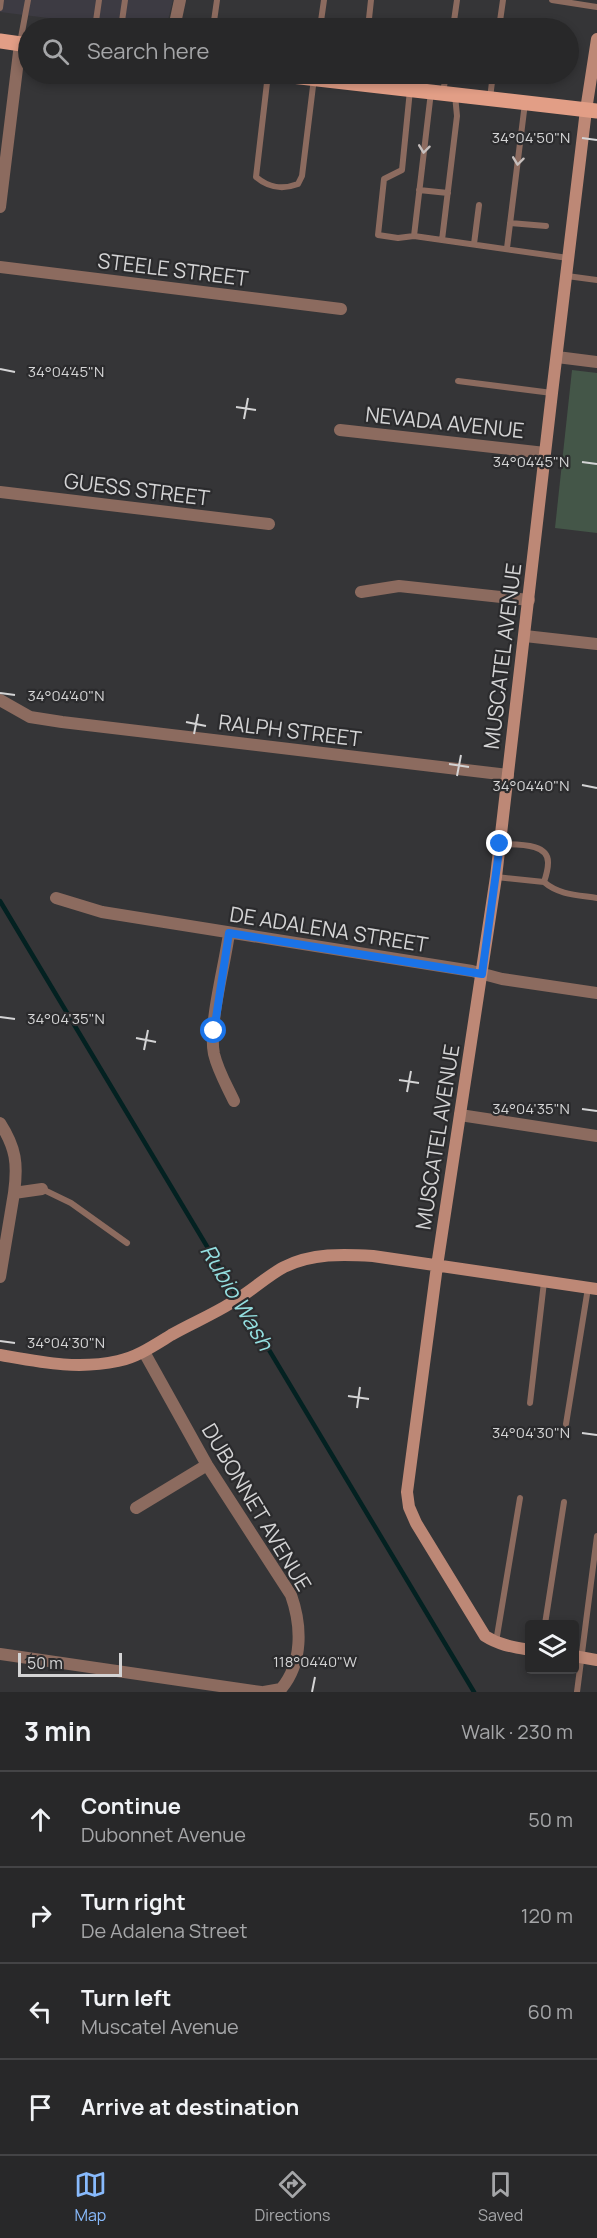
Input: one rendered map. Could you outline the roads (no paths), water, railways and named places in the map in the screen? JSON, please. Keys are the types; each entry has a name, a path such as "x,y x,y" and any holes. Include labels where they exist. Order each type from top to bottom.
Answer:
{"main road":[{"path":"0,42 18,44"},
{"path":"386,84 410,89 592,110"}],"street":[{"path":"176,18 180,0"},
{"name":"MUSCATEL AVENUE","path":"496,1643 485,1636 478,1626 416,1523 409,1507 408,1474 496,877 552,393 569,258 592,110 597,39"},
{"path":"0,207 3,155 18,76"},
{"name":"STEELE STREET","path":"0,267 341,309"},
{"path":"557,357 597,362"},
{"name":"NEVADA AVENUE","path":"340,430 545,453"},
{"name":"GUESS STREET","path":"0,492 269,524"},
{"path":"361,592 399,586 528,600"},
{"path":"525,636 597,644"},
{"name":"RALPH STREET","path":"0,700 30,717 62,722 508,775"},
{"name":"DE ADALENA STREET","path":"56,898 102,912 597,993"},
{"path":"229,933 214,1031 214,1052 220,1072 234,1101"},
{"path":"460,1116 597,1136"},
{"path":"0,1123 7,1134 18,1165 0,1271"},
{"path":"15,1193 42,1190"},
{"path":"0,1355 87,1367 120,1361 144,1352 172,1334 218,1311 284,1267 313,1257 343,1254 592,1289"},
{"name":"DUBONNET AVENUE","path":"144,1352 207,1465 291,1595 298,1614 299,1635 295,1664 289,1680 281,1689 263,1692"},
{"path":"136,1509 207,1465"},
{"path":"496,1643 525,1649"},
{"path":"0,1654 263,1692"},
{"path":"579,1657 597,1660"}],"lane":[{"path":"0,8 1,0"},
{"path":"26,18 28,0"},
{"path":"96,18 99,0"},
{"path":"122,18 125,0"},
{"path":"214,18 217,0"},
{"path":"321,18 324,0"},
{"path":"369,18 371,0"},
{"path":"454,18 457,0"},
{"path":"500,18 502,0"},
{"path":"552,0 597,7"},
{"path":"267,84 256,177 265,185 286,188 298,184 302,176 313,84"},
{"path":"414,237 419,190 444,84"},
{"path":"490,99 492,84"},
{"path":"410,89 402,170 384,179 378,235 442,240 569,258"},
{"path":"442,240 457,116 443,93"},
{"path":"507,248 525,102"},
{"path":"419,190 447,193"},
{"path":"474,244 479,205"},
{"path":"510,223 546,226"},
{"path":"567,276 597,280"},
{"path":"459,381 552,393"},
{"path":"500,844 540,849 547,855 544,882"},
{"path":"496,877 544,882 561,892 597,898"},
{"path":"42,1190 71,1203 127,1243"},
{"path":"530,1403 544,1282"},
{"path":"566,1424 592,1289"},
{"path":"496,1643 520,1498"},
{"path":"545,1620 564,1502"},
{"path":"579,1651 597,1536"},
{"path":"577,1692 578,1674"}],"waterway":[{"name":"Rubio Wash","path":"0,901 474,1692"}]}
